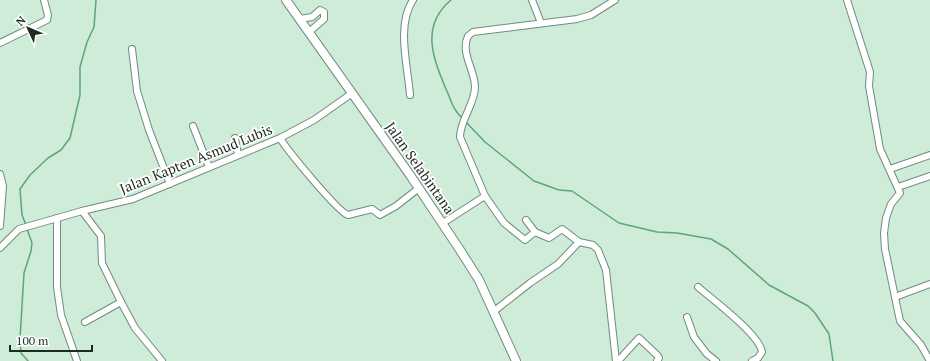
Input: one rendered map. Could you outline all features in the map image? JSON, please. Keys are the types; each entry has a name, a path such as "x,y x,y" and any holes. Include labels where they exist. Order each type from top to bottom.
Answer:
{"street":[{"path":"0,43 47,20 48,15 44,0"},
{"name":"Jalan Selabintana","path":"286,0 419,188 479,280 516,361"},
{"path":"410,95 407,62 403,46 407,13 413,0"},
{"path":"532,0 542,23"},
{"path":"847,0 870,72 869,86 880,149 900,192 891,204 886,218 884,233 894,297 900,321 921,345 930,361"},
{"path":"535,232 524,240 504,223 484,196 460,137 461,128 475,89 473,73 466,55 466,40 473,32 577,19 591,15 613,1"},
{"path":"300,19 312,17 320,10 323,10 325,14 324,19 310,32"},
{"path":"132,49 137,91 149,130 170,184"},
{"name":"Jalan Kapten Asmud Lubis","path":"0,248 19,229 82,211 133,199 280,138 314,120 352,94"},
{"path":"193,126 209,167"},
{"path":"235,138 238,155"},
{"path":"280,138 290,152 344,214 353,215 372,209 380,215 396,206 419,188"},
{"path":"890,169 930,155"},
{"path":"0,174 3,186 0,226"},
{"path":"898,187 930,176"},
{"path":"443,224 484,196"},
{"path":"82,211 101,236 102,263 121,302 135,328 162,361"},
{"path":"57,218 57,287 60,315 77,361"},
{"path":"526,220 535,232 550,238 562,229 579,242 593,245 598,250 606,270 617,361"},
{"path":"493,312 530,283 558,264 579,242"},
{"path":"894,297 930,284"},
{"path":"698,287 758,341 762,352 758,358 752,361"},
{"path":"85,322 121,302"},
{"path":"687,317 694,337 707,354 716,361"},
{"path":"617,361 639,338 658,356 659,358 657,361"}],"waterway":[{"path":"26,225 22,215 20,189 30,175 48,158 61,150 70,138 80,95 80,67 87,42 94,27 96,0"},
{"path":"451,0 441,10 435,21 432,31 432,43 441,77 454,108 462,118"},
{"path":"465,121 485,142 534,181 559,190 572,191 619,223 657,232 677,233 711,239 728,249 769,285 808,306 815,313 829,334 833,361"},
{"path":"27,229 32,243 24,273 20,339 21,353 28,361"}]}
